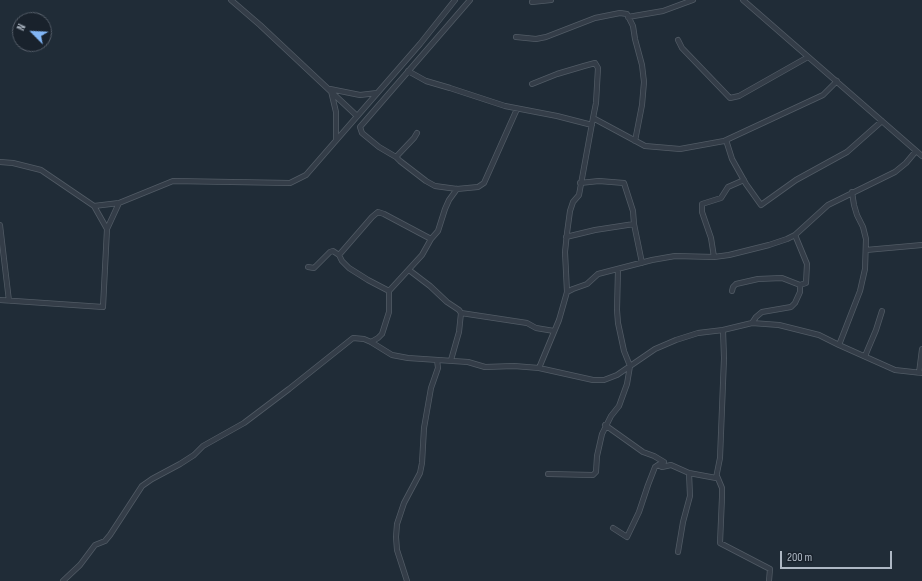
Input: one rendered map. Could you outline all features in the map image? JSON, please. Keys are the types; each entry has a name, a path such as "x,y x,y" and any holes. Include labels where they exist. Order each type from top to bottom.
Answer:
{"street":[{"path":"231,0 260,25 357,116"},
{"path":"94,206 119,203 173,181 290,183 306,175 420,44 455,0"},
{"path":"470,0 359,128 362,133 379,147 396,157 430,184 457,190 478,187 484,183 517,109"},
{"path":"532,2 551,0"},
{"path":"628,17 663,11 693,0"},
{"path":"743,0 922,156"},
{"path":"516,38 536,39 546,37 595,18 620,13 627,14 633,26 642,65 644,82 642,105 635,141"},
{"path":"678,40 682,48 730,98 739,96 808,57"},
{"path":"532,84 558,74 595,63 598,68 596,103 579,195 573,202 570,211 566,237 565,252 567,292 554,331 539,368"},
{"path":"408,71 426,81 517,109 544,113 592,125"},
{"path":"593,118 645,146 680,149 724,141 823,95 836,81"},
{"path":"329,90 353,94 377,93"},
{"path":"329,90 336,112 336,140"},
{"path":"726,140 732,159 761,205 812,170 847,152 882,121"},
{"path":"396,157 417,133"},
{"path":"567,292 587,284 598,274 652,260 675,256 714,257 729,255 769,245 795,235 828,205 895,172 906,163 916,151"},
{"path":"0,162 13,163 41,170 94,206 107,229"},
{"path":"714,257 711,238 702,212 702,204 721,198 728,187 744,180"},
{"path":"580,183 599,181 624,183 633,211 634,224 642,263"},
{"path":"371,342 382,334 385,327 389,312 389,291 422,255 431,239 438,231 449,200 457,190"},
{"path":"839,346 860,291 865,269 866,239 863,227 857,215 852,192"},
{"path":"0,300 103,307 107,229 119,203"},
{"path":"339,255 378,212 431,239"},
{"path":"566,237 595,230 634,224"},
{"path":"0,225 9,301"},
{"path":"732,291 736,284 758,279 782,278 800,285 806,283 807,264 795,235"},
{"path":"866,250 922,246"},
{"path":"308,267 314,268 330,252 333,251 339,255 342,261 349,268 389,291"},
{"path":"548,474 593,475 596,472 595,466 605,425 619,406 627,384 630,366 624,351 618,324 618,269"},
{"path":"409,270 461,313 527,323 536,328 554,331"},
{"path":"752,323 762,312 791,307 795,303 800,292 800,285"},
{"path":"865,356 882,311"},
{"path":"451,360 459,332 461,313"},
{"path":"64,581 80,565 96,545 105,541 142,486 194,455 203,446 244,423 353,338 364,339 392,355 408,358 451,360 468,362 485,367 514,366 539,368 593,380 604,380 617,375 654,349 676,340 698,333 723,330 752,323 779,325 813,333 895,370 920,373 922,349"},
{"path":"723,330 720,458 717,475 722,488 720,543 770,569 769,581"},
{"path":"407,581 397,550 397,524 404,503 420,473 425,422 431,388 438,368 437,360"},
{"path":"605,425 643,452 664,462 655,467 639,512 627,537 613,528"},
{"path":"658,465 662,467 671,466 690,473 716,478 717,475"},
{"path":"678,552 683,522 690,496 690,473"}]}
